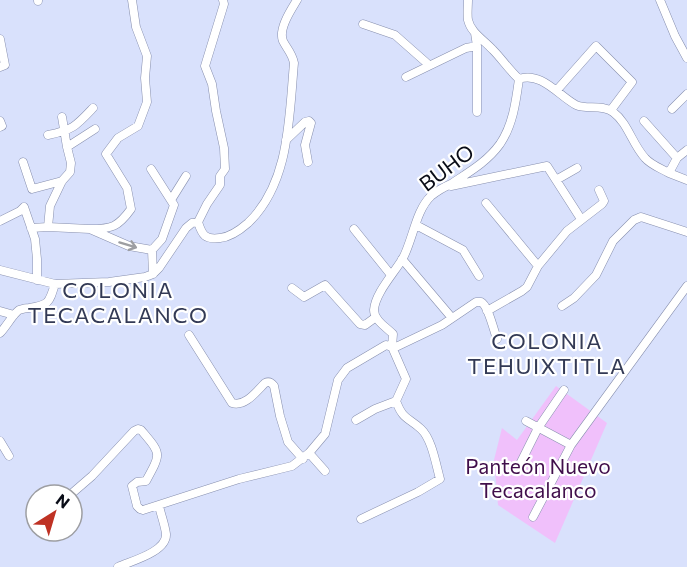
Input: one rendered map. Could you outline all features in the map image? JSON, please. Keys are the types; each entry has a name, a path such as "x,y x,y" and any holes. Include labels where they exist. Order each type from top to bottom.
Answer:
{"street":[{"path":"31,228 48,226 105,229 122,222 131,209 127,188 106,154 118,138 138,126 147,102 145,78 147,57 136,27 132,0"},
{"path":"223,0 224,4 205,66 212,84 224,147 225,169 220,176 220,185 198,222 204,236 212,239 225,238 240,230 263,206 275,182 286,140 294,63 282,33 297,0"},
{"path":"468,0 468,19 475,33 477,46 477,112"},
{"path":"660,0 687,58"},
{"path":"363,24 395,35 429,65"},
{"path":"475,33 493,49 519,79 524,77 539,80 580,107 593,106 611,111 621,120 645,158 669,173 687,180"},
{"path":"0,39 5,65 0,67"},
{"path":"406,76 466,48 477,46"},
{"path":"556,90 596,46 632,82 611,111"},
{"name":"BUHO","path":"376,318 374,311 376,304 391,274 402,259 426,203 434,193 483,164 508,132 516,103 519,79"},
{"path":"672,109 687,94"},
{"path":"48,135 72,128 93,108"},
{"path":"48,226 50,207 62,181 70,172 71,163 62,117"},
{"path":"0,121 2,126 0,127"},
{"path":"286,140 309,121 311,123 305,145 308,162"},
{"path":"644,121 677,158"},
{"path":"67,147 95,129"},
{"path":"669,173 677,158 687,150"},
{"path":"23,162 32,189 62,181"},
{"path":"444,188 548,166 581,219"},
{"path":"151,168 174,205 162,238 152,250 153,274"},
{"path":"556,180 577,168"},
{"path":"171,200 186,176"},
{"path":"487,311 527,286 538,266 567,231 602,204 604,201 599,190"},
{"path":"486,203 538,266"},
{"path":"0,220 20,212 24,207 35,239 37,280"},
{"path":"562,306 574,298 596,275 613,241 634,220 640,217 687,232"},
{"path":"0,270 55,284 109,282 145,277 153,274 159,268 186,228 198,222"},
{"path":"416,225 463,250 478,276"},
{"path":"90,228 129,246 152,250"},
{"path":"354,229 391,274"},
{"path":"402,259 452,318"},
{"path":"0,333 21,309 42,306 50,301 55,284"},
{"path":"292,288 304,297 326,285 360,324 365,325 376,318 393,334 392,347 406,379 396,401 400,413 423,430 430,442 440,479 361,519"},
{"path":"532,517 571,445 687,286"},
{"path":"84,483 138,429 156,448 158,457 147,481 137,482 132,486 137,506 143,510 239,479 292,466 306,456 325,434 338,380 347,368 386,345 398,346 442,326 479,301 483,303 487,311 497,339"},
{"path":"0,311 14,315"},
{"path":"189,335 235,405 246,402 265,383 271,382 288,442 325,471"},
{"path":"520,464 538,428 564,390"},
{"path":"356,420 396,401"},
{"path":"526,422 571,445"},
{"path":"1,446 9,456"},
{"path":"118,567 155,551 165,541 166,535 159,506"}],"green space":[{"name":"Panteón Nuevo Tecacalanco","path":"556,386 607,423 555,543 498,505 494,460 502,428 517,440"}],"district":[{"name":"COLONIA TECACALANCO","path":"118,302"},
{"name":"COLONIA TEHUIXTITLA","path":"547,352"}]}
